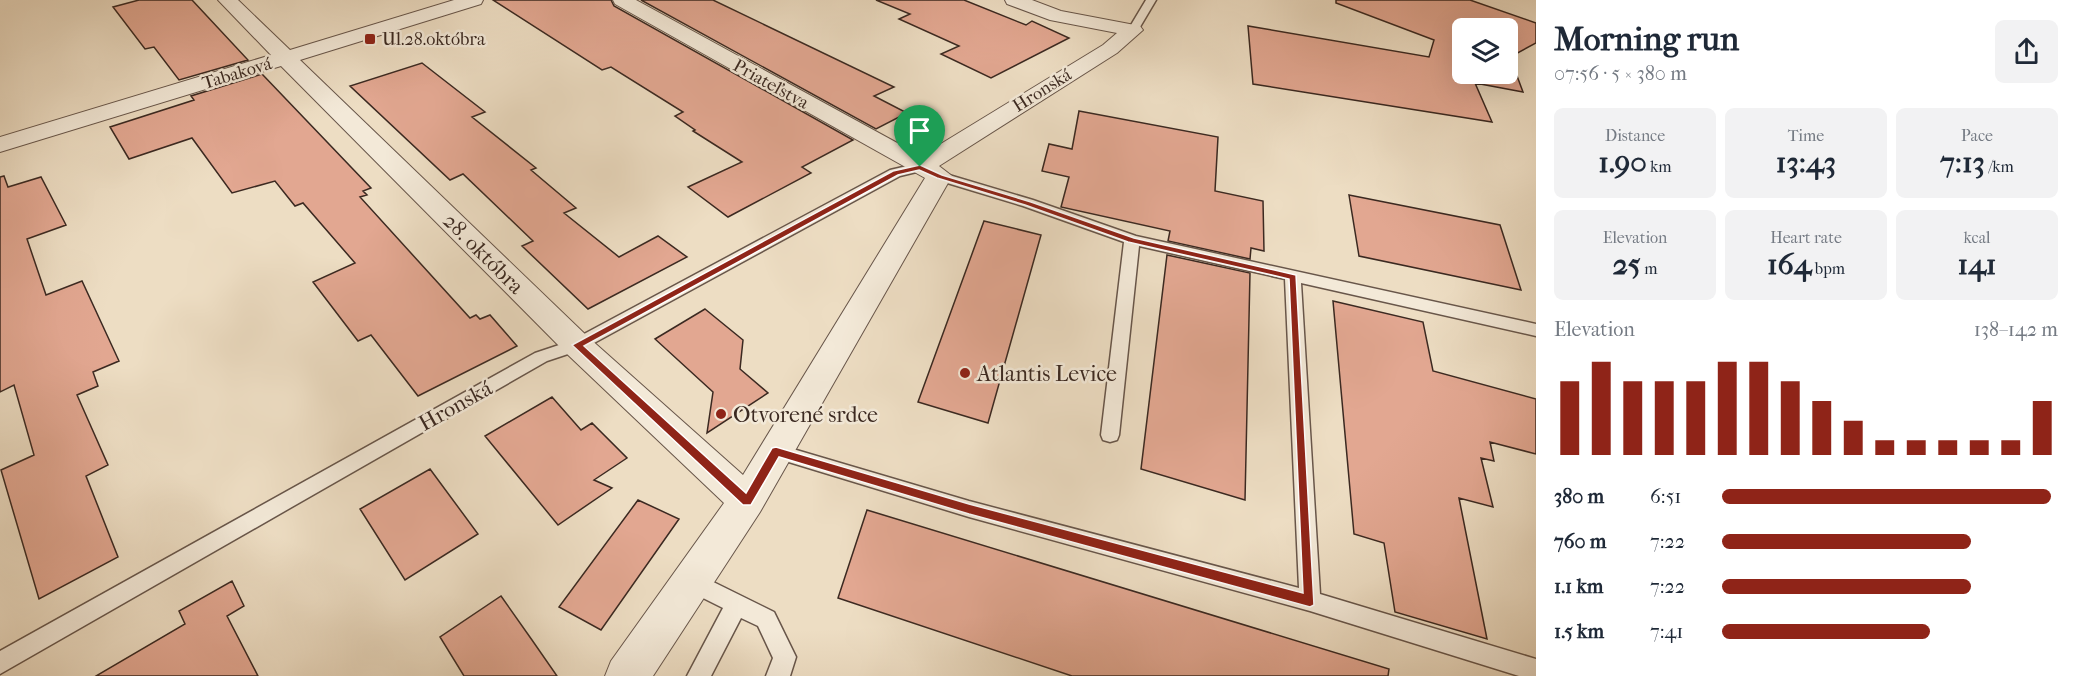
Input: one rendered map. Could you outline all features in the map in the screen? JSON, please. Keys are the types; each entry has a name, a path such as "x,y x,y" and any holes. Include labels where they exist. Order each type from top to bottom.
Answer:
{"street":[{"name":"28. októbra","path":"227,0 577,345 747,501"},
{"name":"Tabaková","path":"0,145 474,0"},
{"name":"Priateľstva","path":"622,0 930,172"},
{"path":"1014,0 1058,16 1132,30"},
{"name":"Hronská","path":"627,676 747,501 930,172 1110,49 1132,30"}],"lane":[{"name":"Hronská","path":"1132,30 1151,0"},
{"path":"930,172 1028,203 1131,240 1536,330"},
{"name":"Hronská","path":"0,663 541,357 577,345 895,173 930,172"},
{"path":"1110,435 1131,240"},
{"path":"1293,277 1310,601"},
{"path":"776,451 969,509 1310,601 1536,670"},
{"path":"692,581 766,619 785,657 778,676"},
{"path":"699,676 737,604"}],"building":[{"path":"139,0 192,0 248,60 179,80 154,47 145,49 113,7"},
{"path":"493,0 611,0 614,6 853,140 802,167 811,173 728,217 688,187 742,162 693,131 695,130 675,116 683,112 611,67 602,70"},
{"path":"641,0 713,0 894,87 874,96 907,113 876,129"},
{"path":"876,0 964,0 1026,25 1032,21 1069,38 991,78 941,54 959,46 899,19 910,14"},
{"path":"1336,0 1470,0 1536,23 1536,43 1518,53 1518,18 1452,18 1452,84 1475,84 1492,122 1253,84 1248,26 1429,57 1434,40 1336,3"},
{"path":"422,63 485,112 472,117 536,168 531,170 576,208 564,213 619,257 658,236 687,257 588,309 522,246 533,241 463,174 450,180 350,86"},
{"path":"262,74 371,188 363,191 367,195 360,197 470,318 476,315 480,319 490,315 517,346 418,396 371,335 358,341 313,282 355,263 303,203 295,206 275,181 232,193 192,138 129,159 110,127 194,100 191,96"},
{"path":"1518,79 1523,92 1480,84 1518,84"},
{"path":"1079,111 1218,137 1215,191 1263,201 1264,251 1251,248 1250,259 1168,241 1170,231 1061,207 1069,177 1042,171 1049,144 1072,149"},
{"path":"4,176 8,187 41,177 66,225 27,239 46,295 82,281 119,361 93,372 98,386 77,395 108,465 86,476 118,557 39,599 1,470 34,455 14,385 0,392 0,177"},
{"path":"1349,195 1500,225 1521,290 1359,256"},
{"path":"984,221 1041,235 988,423 918,402"},
{"path":"1167,255 1250,273 1245,500 1141,469"},
{"path":"1333,301 1423,322 1433,371 1536,399 1536,454 1490,442 1494,461 1481,458 1493,507 1459,498 1487,639 1395,612 1384,543 1354,534"},
{"path":"705,309 743,340 740,369 768,393 707,433 713,392 655,339"},
{"path":"552,397 581,430 592,423 627,458 594,480 612,488 558,525 485,436"},
{"path":"430,469 478,534 405,580 360,509"},
{"path":"638,500 679,519 601,630 559,607"},
{"path":"867,510 1389,669 1388,676 1072,676 838,598"},
{"path":"232,581 244,606 227,616 258,676 96,676 185,624 179,611"},
{"path":"501,596 557,676 464,676 440,637"}],"place":[{"name":"Ul.28.októbra","path":"370,39"},
{"name":"Atlantis Levice","path":"965,373"},
{"name":"Otvorené srdce","path":"721,414"}],"route":[{"path":"920,167 939,176 1028,203 1131,240 1293,277 1310,601 969,509 776,451 747,501 577,345 895,173 920,167"}]}
